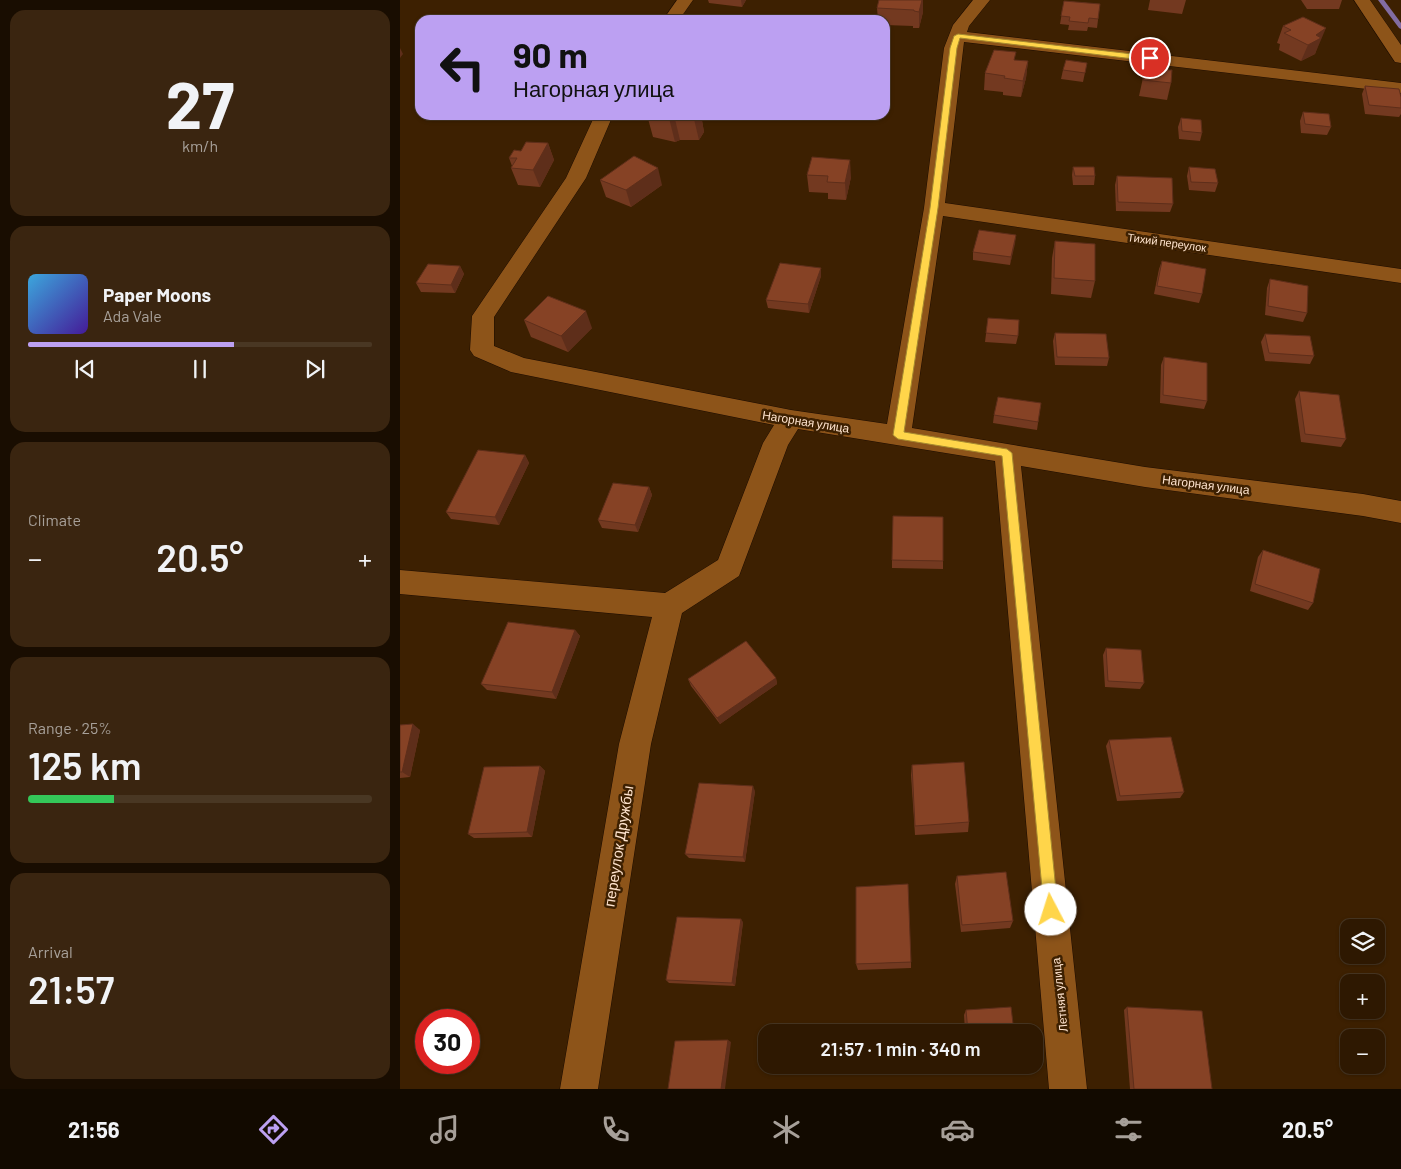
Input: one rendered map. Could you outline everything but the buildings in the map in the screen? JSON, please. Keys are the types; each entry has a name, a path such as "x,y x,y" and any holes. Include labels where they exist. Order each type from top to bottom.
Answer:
{"street":[{"path":"674,15 685,0"},
{"path":"898,435 934,208 953,48 961,25 982,0"},
{"path":"1362,0 1401,58"},
{"path":"958,36 1401,88"},
{"name":"Нагорная улица","path":"602,120 576,178 483,316 482,350 519,366 791,419 1145,476 1363,505 1401,512"},
{"name":"Тихий переулок","path":"934,208 1401,276"},
{"path":"400,582 670,606 730,568 776,443 791,419"},
{"name":"Летняя улица","path":"1007,453 1068,1089"},
{"name":"переулок Дружбы","path":"579,1089 635,744 670,606"}],"waterway":[{"path":"1381,0 1401,27"}],"route":[{"path":"1051,910 1007,453 898,435 934,208 953,48 958,36 1150,58"}]}
